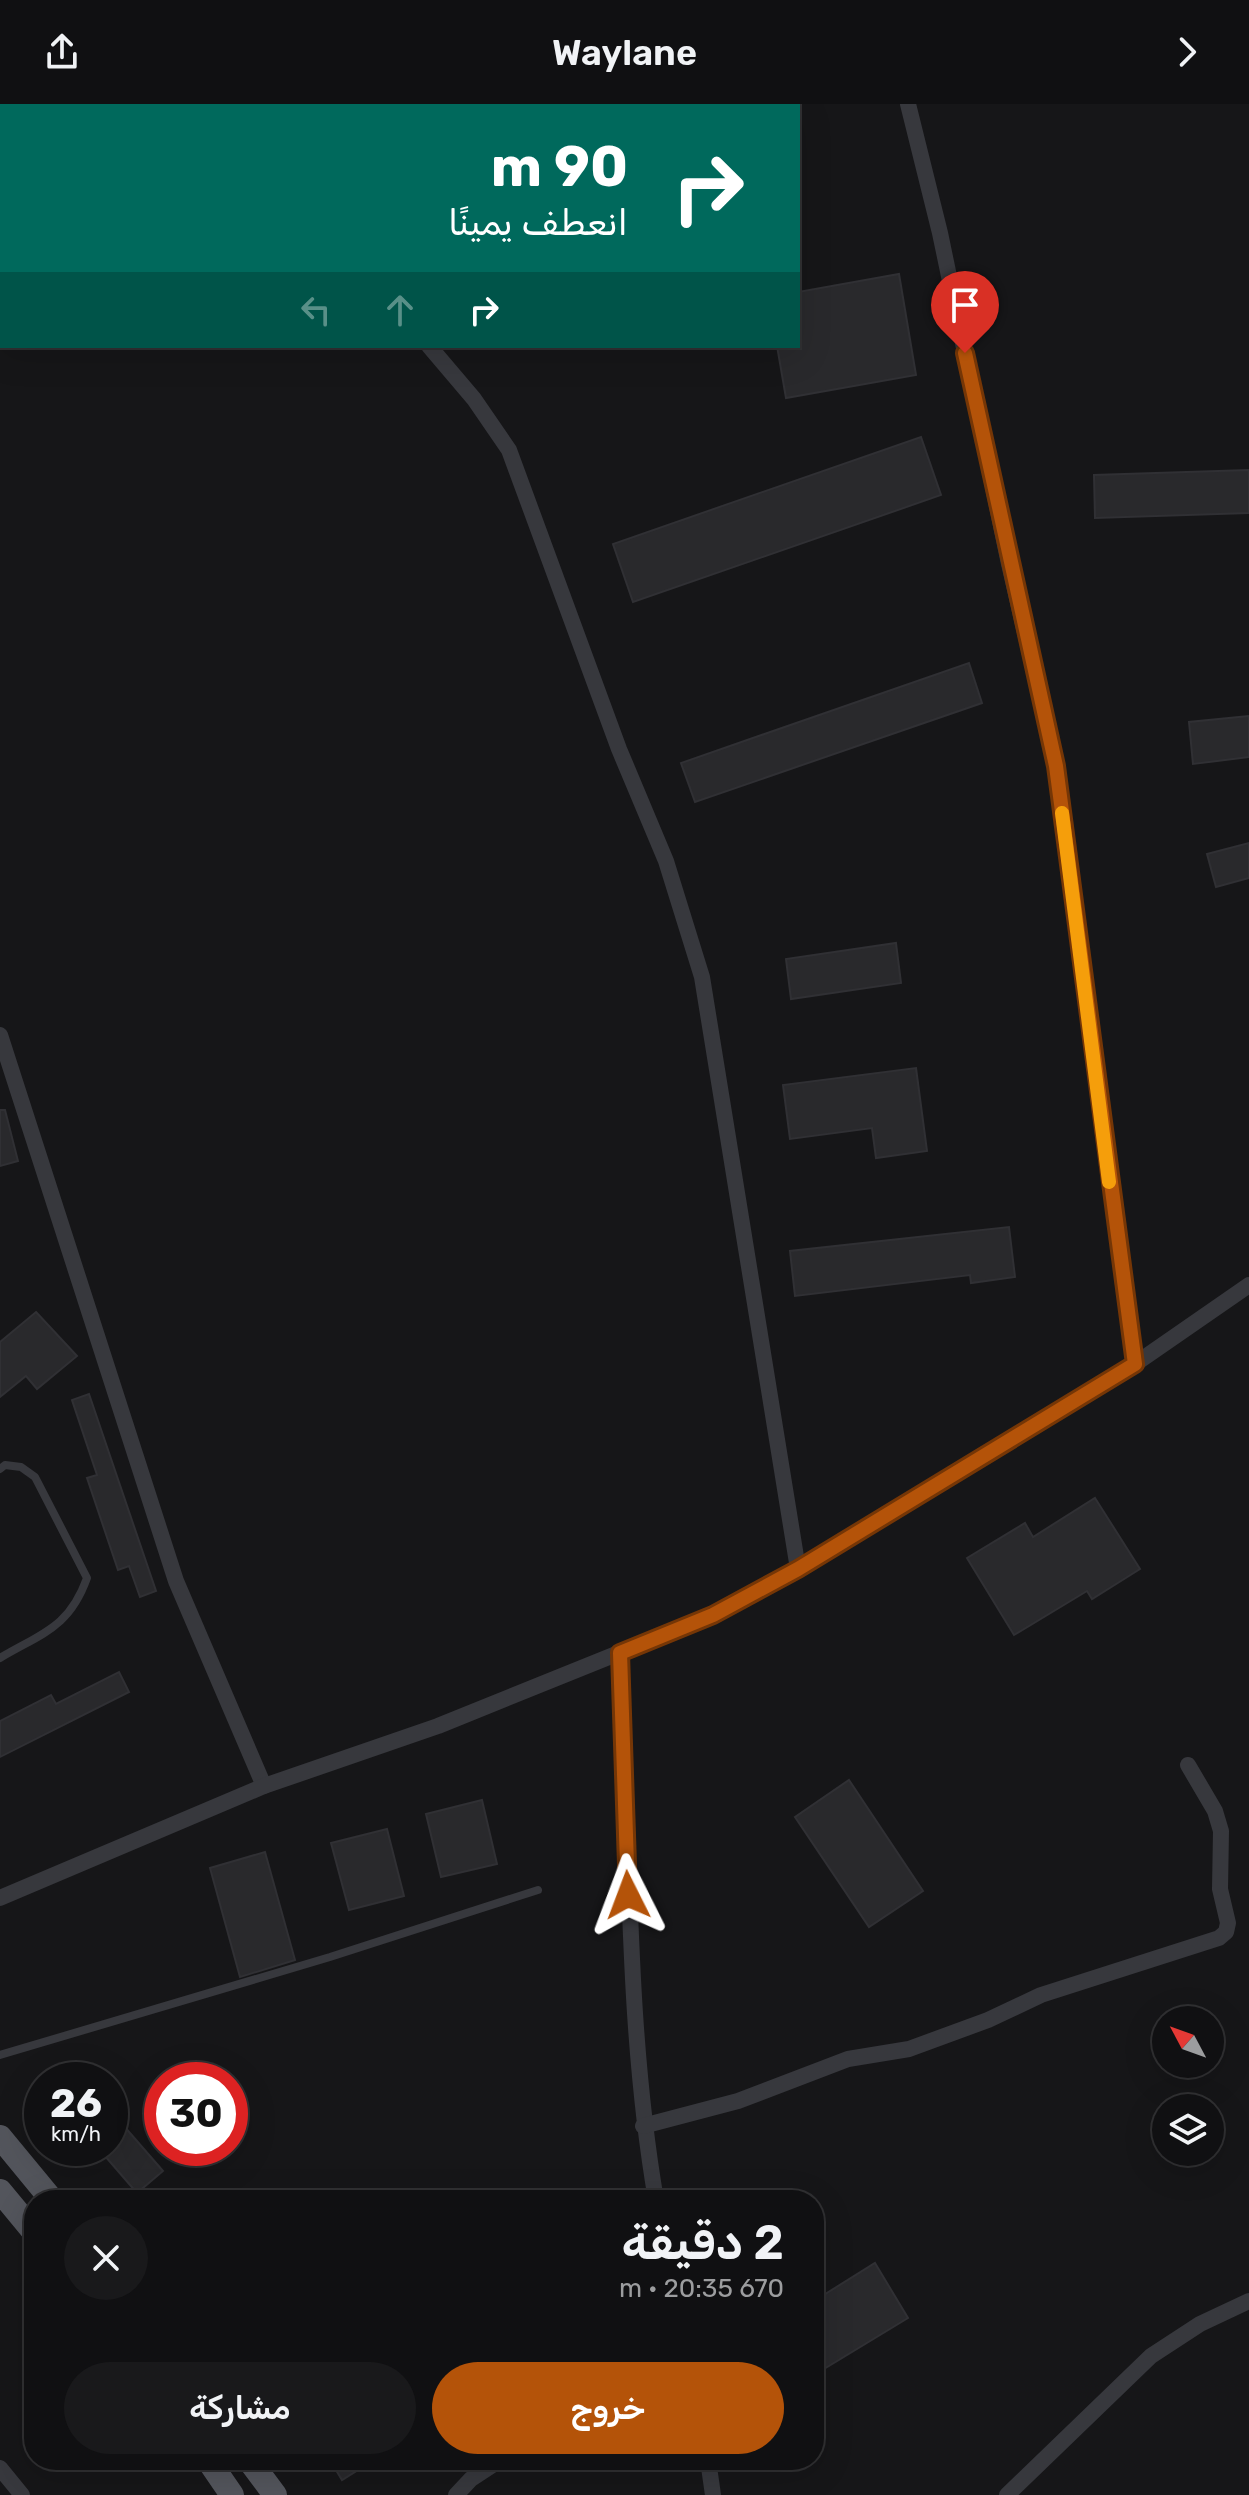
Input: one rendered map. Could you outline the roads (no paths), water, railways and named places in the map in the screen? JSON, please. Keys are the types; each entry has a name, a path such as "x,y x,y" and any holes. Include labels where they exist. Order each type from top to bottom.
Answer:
{"main road":[{"path":"0,2137 44,2190"},
{"path":"0,2191 24,2220"},
{"path":"215,2470 232,2495"},
{"path":"256,2470 275,2495"}],"street":[{"path":"908,104 940,233 1009,564 1056,766 1135,1364"},
{"path":"431,348 474,399 509,450 619,749 666,861 690,934 702,977 798,1569"},
{"path":"0,1035 176,1581 264,1786"},
{"path":"0,1898 264,1786 438,1726 713,1615 798,1569 1135,1364 1249,1285"},
{"path":"620,1653 625,1844 643,2126 654,2190"},
{"path":"643,2126 738,2101 848,2059 909,2049 988,2020 1041,1995 1219,1938 1226,1932 1228,1923 1220,1889 1221,1831 1215,1811 1188,1765"},
{"path":"1007,2495 1151,2356 1200,2324 1249,2301"},
{"path":"0,2468 22,2495"},
{"path":"456,2495 485,2470"},
{"path":"709,2470 713,2495"}],"lane":[{"path":"0,1469 5,1465 21,1467 35,1477 87,1578 79,1600 67,1618 0,1658"},
{"path":"0,2055 330,1957 538,1890"}]}
